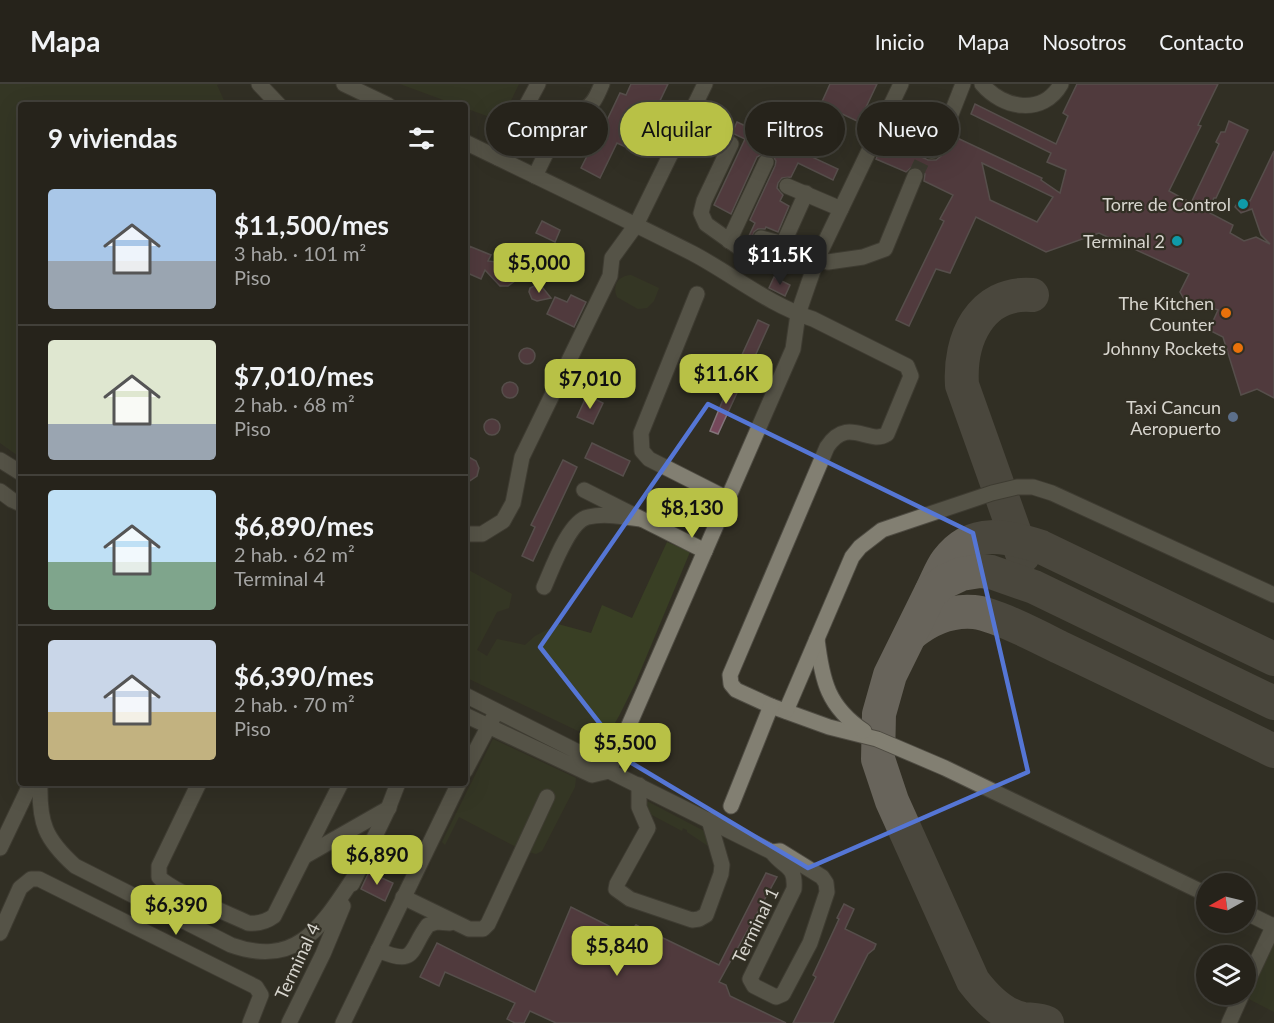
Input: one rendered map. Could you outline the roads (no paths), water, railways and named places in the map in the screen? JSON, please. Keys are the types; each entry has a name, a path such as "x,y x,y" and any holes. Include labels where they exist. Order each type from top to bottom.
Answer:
{"street":[{"path":"259,84 276,102"},
{"path":"344,84 382,102"},
{"path":"498,158 538,84"},
{"path":"535,176 564,116 588,107 594,101 602,84"},
{"path":"468,534 482,534 503,521 513,502 522,457 610,276 612,258 633,229 705,84"},
{"path":"892,102 901,84"},
{"path":"956,102 963,84"},
{"path":"982,84 1001,100 1031,105 1048,101 1061,84"},
{"path":"468,143 535,176 633,229 695,255 798,314 813,319 907,366 911,376 887,434 884,436 855,432 842,433 834,436 826,447 730,675 731,684 736,690 771,706 829,727 877,739 945,768 1196,889"},
{"path":"725,156 704,201 701,213 706,224 744,251 758,254 783,244 806,193"},
{"path":"609,771 793,349 798,314 817,259 866,156"},
{"path":"749,233 766,162"},
{"path":"729,241 749,233 828,262 845,261 874,254 885,249 915,176"},
{"path":"787,186 841,209"},
{"path":"697,294 641,433 642,451 649,459 728,499"},
{"path":"0,460 18,471"},
{"path":"786,711 852,557 868,540 882,530 1017,488 1033,487 1052,493 1274,595"},
{"path":"584,490 705,551"},
{"path":"544,587 574,525 585,517 600,515 641,519"},
{"path":"817,637 820,665 836,707 848,720 877,739"},
{"name":"Terminal 1","path":"468,697 602,764 609,771 772,852 776,858 791,868 795,880 794,889 750,979 754,986 776,997 783,994 810,943 827,892 826,883 822,877 780,851 772,852"},
{"path":"731,806 771,706"},
{"path":"468,765 496,711"},
{"name":"Terminal 1","path":"468,717 592,775 609,771"},
{"path":"639,785 639,807 648,828 617,884 616,890 630,899 692,920 706,915 722,865 709,820"},
{"path":"0,848 30,786"},
{"path":"40,786 43,822 48,837 57,850 75,866 249,952 280,950 309,936 323,923 355,876"},
{"path":"198,786 159,866 158,873 165,883 249,923 262,923 269,920 279,907 339,786"},
{"path":"343,1023 458,786"},
{"path":"307,850 393,797"},
{"name":"Terminal 4","path":"289,1023 323,954 355,876 393,797"},
{"path":"403,897 456,923 475,930 483,929 488,924 548,797"},
{"path":"0,933 20,888 31,879 39,879 256,987 261,995 250,1023"},
{"path":"158,908 203,902"},
{"path":"1256,917 1274,925 1256,963"},
{"path":"378,950 394,957 403,957 412,952 428,925 437,922 456,923"},
{"path":"1229,1023 1237,1005"}],"tunnel":[{"path":"915,176 925,156"}],"place":[{"name":"Torre de Control","path":"1243,204"},
{"name":"Terminal 2","path":"1177,241"},
{"name":"The Kitchen Counter","path":"1226,313"},
{"name":"Johnny Rockets","path":"1238,348"},
{"name":"Taxi Cancun Aeropuerto","path":"1233,417"}]}
